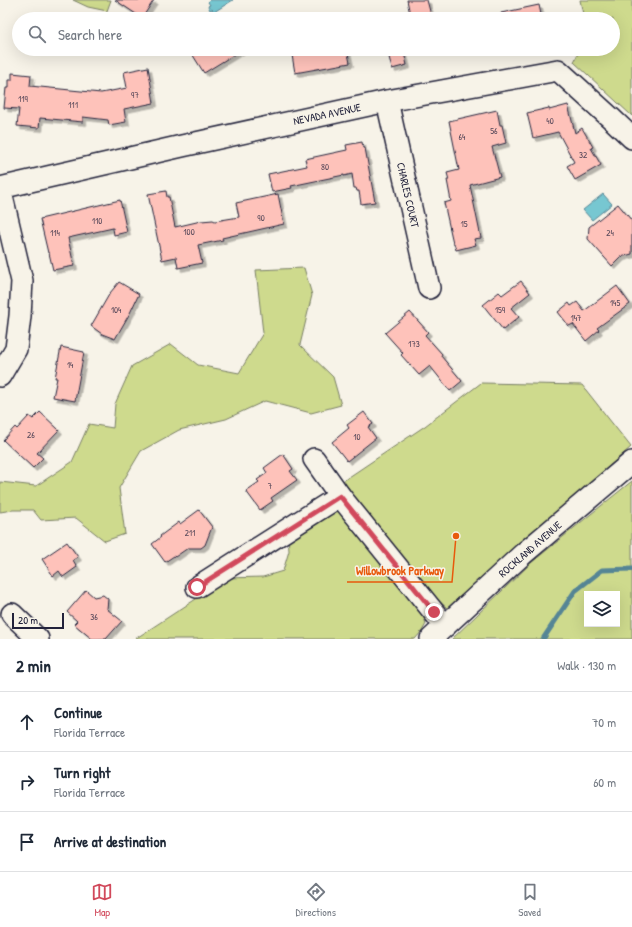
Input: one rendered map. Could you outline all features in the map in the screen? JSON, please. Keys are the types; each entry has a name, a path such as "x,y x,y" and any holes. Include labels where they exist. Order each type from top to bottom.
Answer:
{"street":[{"name":"NEVADA AVENUE","path":"0,188 387,101 558,70 632,138"},
{"name":"CHARLES COURT","path":"387,101 430,288"},
{"path":"0,188 22,281 16,349 0,376"},
{"path":"314,459 438,632"},
{"name":"ROCKLAND AVENUE","path":"438,632 523,554 632,462"},
{"path":"197,587 340,496"},
{"path":"12,614 38,639"}],"green space":[{"path":"73,0 111,0 107,11 88,7"},
{"path":"580,0 632,0 632,116 574,62 577,56 620,56 620,12 583,12"},
{"path":"304,268 312,295 300,345 333,377 341,405 311,413 265,401 226,419 179,430 141,451 119,488 125,534 105,541 76,518 41,520 33,510 13,510 0,512 0,482 36,486 72,462 89,424 113,428 115,404 132,366 171,344 198,365 239,373 263,333 256,270"},
{"path":"481,383 582,385 631,447 447,608 424,588 340,483 425,426"},
{"path":"632,481 632,639 452,639 531,563"},
{"path":"337,507 424,617 426,624 415,639 135,639 228,578 263,577 283,571 289,551 288,533"}],"water":[{"path":"210,0 233,0 214,12 212,9 210,10 208,6 210,5 208,2"},
{"path":"603,194 612,204 592,220 583,210"}],"building":[{"path":"115,0 154,0 146,12 133,12"},
{"path":"407,0 427,0 430,12 410,12"},
{"path":"539,5 540,12 506,12"},
{"path":"193,56 232,56 204,73"},
{"path":"292,56 348,56 350,63 295,73"},
{"path":"389,56 405,56 407,65 392,69"},
{"path":"148,67 154,103 124,109 126,122 109,125 108,120 83,117 83,122 40,118 39,128 17,126 19,109 4,108 6,88 9,88 9,80 12,80 12,73 31,75 30,86 101,93 127,88 124,72"},
{"path":"568,105 575,133 582,128 601,165 575,180 567,166 574,162 558,132 533,138 527,113 549,108 549,110"},
{"path":"497,110 506,143 492,147 500,177 470,185 481,238 474,239 476,245 456,250 444,203 451,201 447,173 459,170 449,121"},
{"path":"362,142 363,148 365,148 375,202 361,204 359,191 354,188 352,174 291,186 292,188 272,192 268,174 307,166 305,159 347,150 346,145"},
{"path":"166,191 167,197 169,197 175,227 201,221 215,221 239,217 236,203 278,194 284,224 198,245 202,263 178,268 176,257 162,260 148,194"},
{"path":"120,200 127,232 114,235 113,228 68,238 74,266 53,270 40,219"},
{"path":"618,204 632,221 632,254 621,257 612,266 588,239 589,227"},
{"path":"521,281 530,293 511,308 519,317 503,330 483,305 499,292 502,295"},
{"path":"119,282 139,294 115,339 102,334 91,326 110,293"},
{"path":"617,286 630,304 597,328 599,330 586,341 573,324 569,326 558,312 569,303 571,306 577,302 584,311"},
{"path":"410,312 428,332 425,335 442,354 441,356 462,381 450,391 430,366 419,375 401,355 403,353 385,333"},
{"path":"61,347 84,352 75,401 53,397"},
{"path":"40,412 59,430 37,453 43,458 33,468 3,440 15,427 17,429 29,416 33,419"},
{"path":"364,412 373,424 368,427 376,438 347,461 332,442 349,428 347,425"},
{"path":"283,454 293,469 290,471 297,480 271,498 273,501 260,510 246,491 259,482 257,480 267,473 264,468"},
{"path":"199,510 212,527 205,545 201,548 188,548 165,562 152,544 179,522 180,524"},
{"path":"67,542 78,557 73,560 77,567 63,577 59,571 53,576 42,559"},
{"path":"86,590 94,597 103,595 108,599 107,609 122,621 106,639 92,639 74,624 77,621 67,612"}],"waterway":[{"path":"543,639 575,591 602,570 632,569"}],"place":[{"name":"Willowbrook Parkway","path":"456,536"}],"route":[{"path":"197,587 340,496 434,612"}]}
